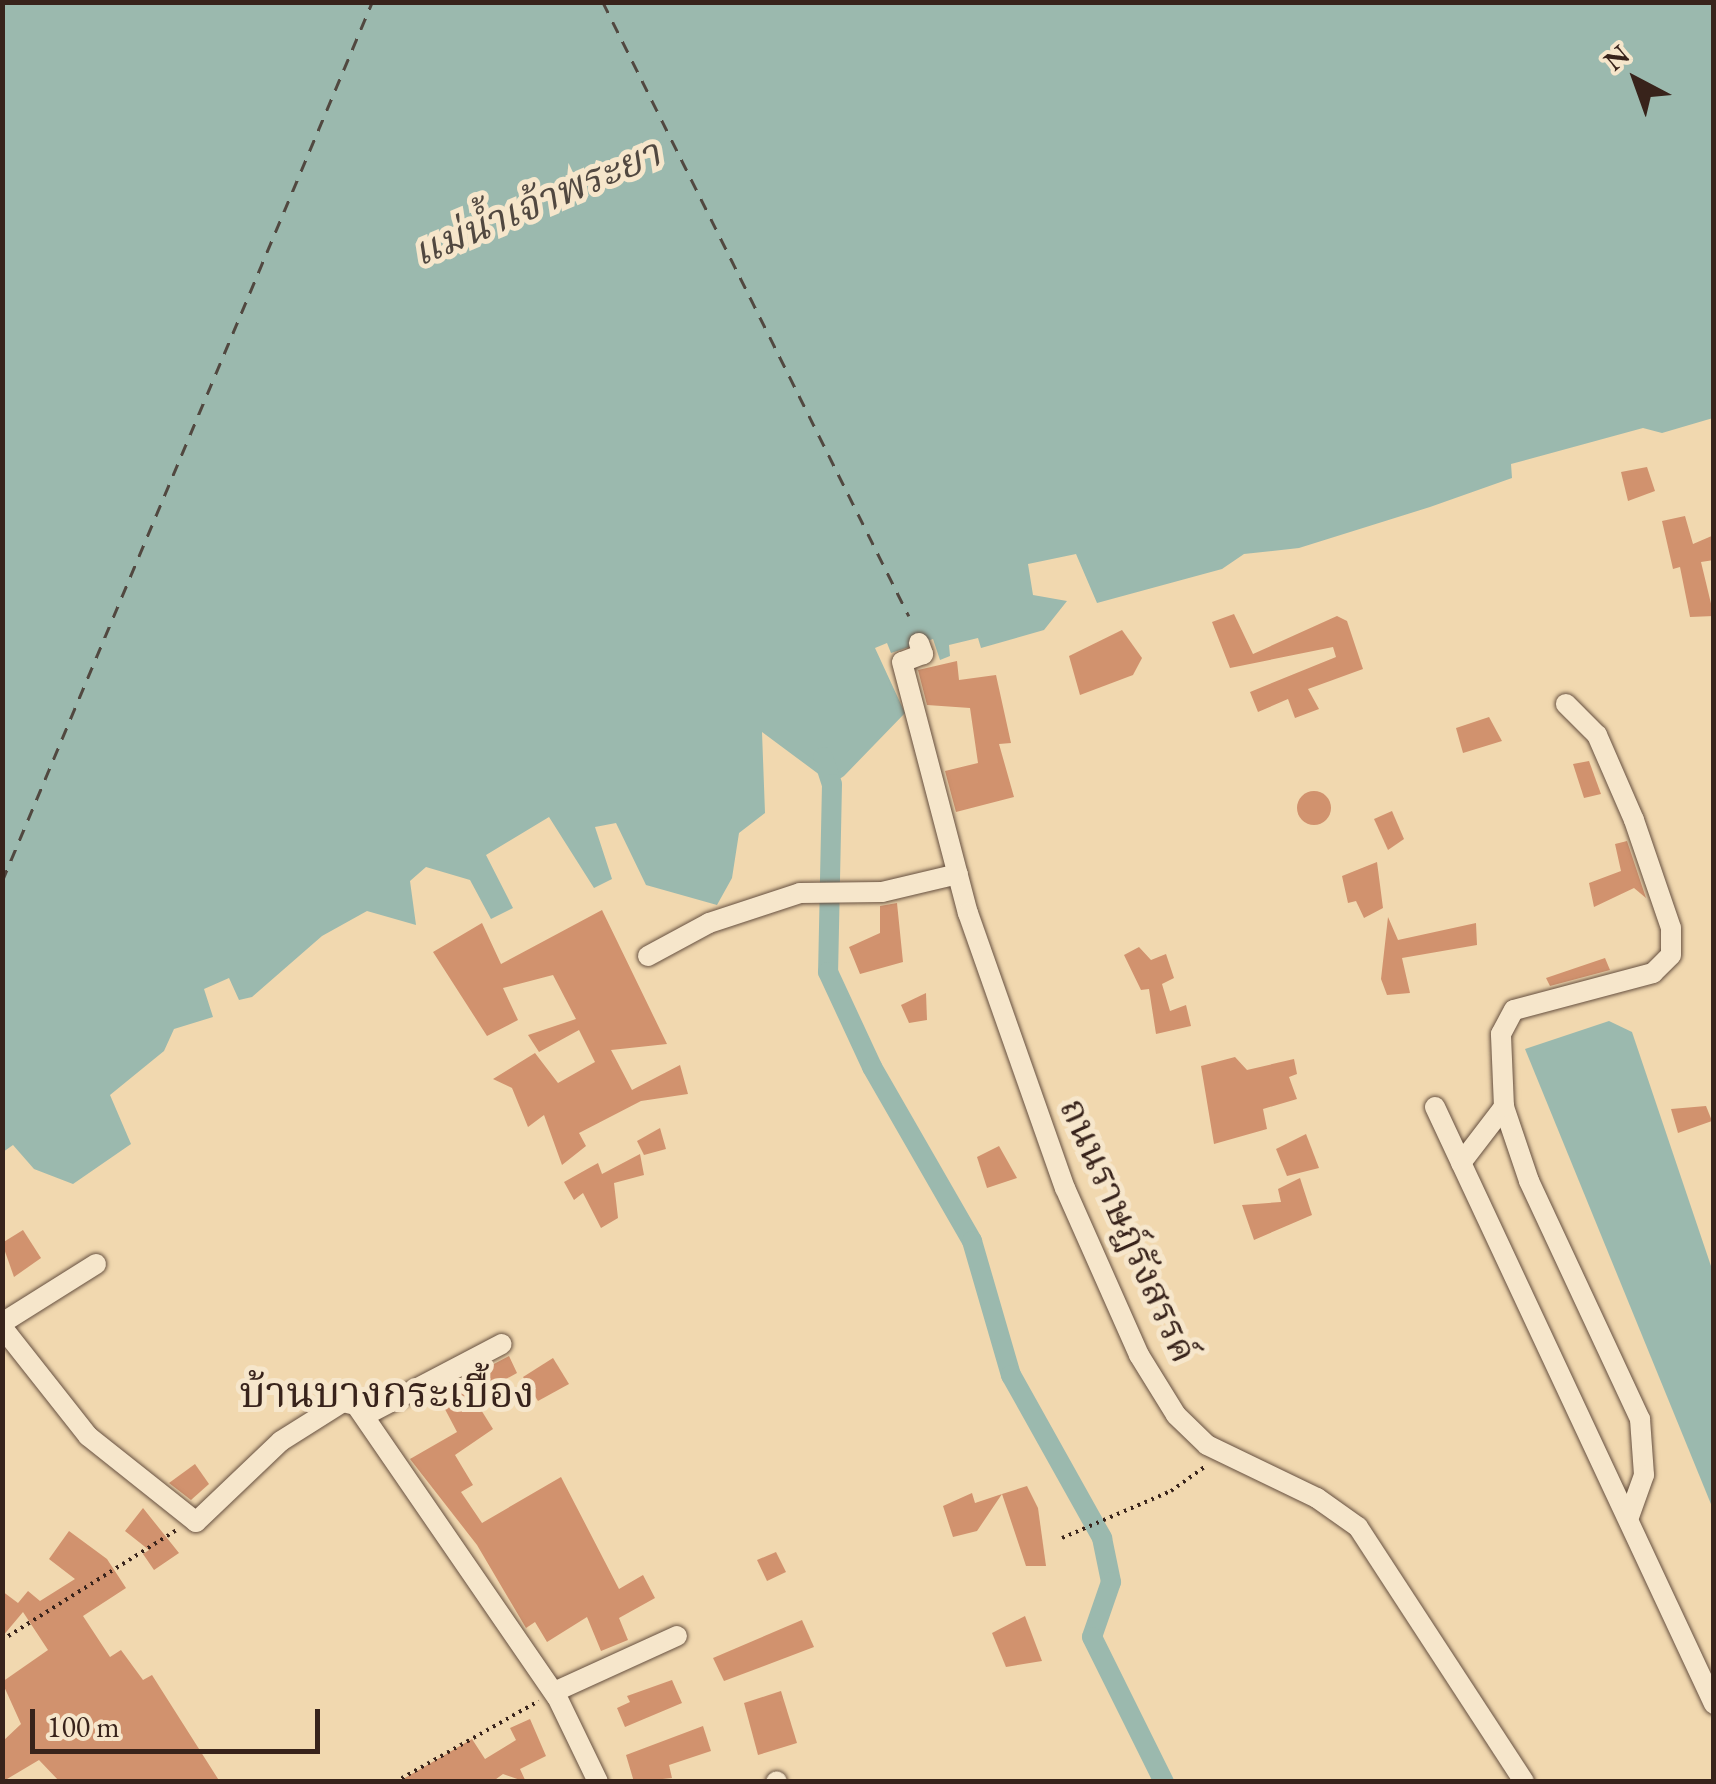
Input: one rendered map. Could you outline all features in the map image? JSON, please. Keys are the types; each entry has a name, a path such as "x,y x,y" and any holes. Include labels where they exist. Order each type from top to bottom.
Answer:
{"street":[{"name":"ถนนราษฎ์รังสรรค์","path":"918,643 923,654 902,662 958,874 1065,1188 1139,1355 1176,1415 1223,1454 1317,1498 1358,1527 1524,1782"},
{"path":"1566,704 1588,722 1604,752 1649,858 1673,944 1653,973 1514,1010 1501,1034 1504,1107 1529,1180 1640,1419 1644,1475 1630,1517"},
{"path":"648,956 709,923 816,892 852,893 958,874"},
{"path":"1435,1107 1630,1517 1714,1704"},
{"path":"1461,1163 1504,1107"},
{"path":"96,1264 2,1325 104,1452 196,1522 294,1433 343,1402 366,1415 556,1694 598,1782"},
{"path":"366,1415 502,1344"},
{"path":"556,1694 677,1636"}],"path":[{"path":"1062,1538 1171,1490 1223,1454"},
{"path":"2,1640 196,1522"},
{"path":"395,1782 556,1694"}],"water":[{"name":"แม่น้ำเจ้าพระยา","path":"3,3 1713,3 1713,418 1662,433 1643,428 1511,464 1512,478 1430,507 1299,548 1244,554 1222,569 1097,603 1076,554 1028,564 1033,595 1067,601 1044,630 981,648 978,638 949,645 950,656 940,660 933,639 891,653 887,643 875,648 905,713 832,784 762,732 765,813 739,833 732,878 717,905 646,885 616,823 595,827 612,879 594,888 549,817 486,855 513,908 491,919 470,880 426,867 410,881 416,925 367,911 322,936 252,997 239,1000 229,978 204,989 213,1017 174,1029 164,1051 110,1095 131,1144 73,1184 34,1169 13,1145 3,1152"},
{"path":"1609,1021 1632,1032 1713,1272 1713,1509 1525,1049"}],"building":[{"path":"1647,467 1655,491 1628,501 1621,472"},
{"path":"1685,516 1693,544 1714,535 1714,560 1701,562 1714,616 1690,617 1680,567 1673,569 1662,521"},
{"path":"1234,614 1253,654 1337,616 1347,621 1363,669 1308,689 1319,709 1295,718 1288,699 1258,712 1250,692 1336,657 1333,647 1230,668 1212,622"},
{"path":"1122,630 1142,658 1133,675 1080,695 1069,656"},
{"path":"957,661 959,680 996,675 1011,743 999,744 1014,797 956,812 945,771 978,763 970,708 927,705 918,670"},
{"path":"1489,717 1502,741 1463,753 1456,728"},
{"path":"1589,761 1601,794 1584,798 1573,764"},
{"path":"1314,791 1326,796 1331,808 1326,820 1314,825 1302,820 1297,808 1302,796"},
{"path":"1392,811 1404,839 1388,850 1374,819"},
{"path":"1627,841 1646,898 1634,888 1594,907 1589,883 1621,871 1615,844"},
{"path":"1377,862 1383,908 1364,918 1356,901 1348,903 1342,876"},
{"path":"897,903 903,962 860,974 849,947 880,933 880,906"},
{"path":"602,910 667,1044 611,1050 632,1090 680,1065 688,1094 641,1101 579,1133 586,1146 562,1165 544,1115 528,1127 512,1088 493,1079 535,1053 558,1083 595,1062 579,1030 539,1052 528,1035 576,1019 553,975 503,988 518,1020 487,1036 433,952 482,923 501,964"},
{"path":"1388,917 1398,940 1476,923 1477,945 1402,958 1410,993 1387,995 1381,979"},
{"path":"1139,947 1151,960 1166,954 1174,978 1162,984 1170,1011 1186,1005 1191,1026 1156,1034 1149,989 1141,990 1124,955"},
{"path":"1605,958 1610,970 1550,986 1546,978"},
{"path":"926,993 927,1020 909,1023 901,1005"},
{"path":"1235,1057 1247,1070 1294,1059 1297,1074 1289,1077 1297,1099 1263,1109 1267,1129 1214,1144 1201,1066"},
{"path":"1706,1106 1712,1121 1678,1133 1671,1109"},
{"path":"660,1128 666,1149 644,1155 637,1141"},
{"path":"1306,1134 1319,1168 1287,1176 1276,1149"},
{"path":"999,1146 1017,1178 987,1188 977,1157"},
{"path":"640,1154 644,1175 614,1183 618,1218 601,1228 583,1193 574,1200 564,1182 598,1163 602,1174"},
{"path":"1300,1178 1312,1215 1254,1240 1242,1205 1281,1202 1278,1189"},
{"path":"23,1230 41,1258 14,1277 2,1243"},
{"path":"509,1356 517,1373 473,1397 493,1429 455,1455 473,1485 461,1492 482,1523 561,1477 619,1589 643,1575 655,1598 619,1618 628,1640 601,1651 587,1617 547,1642 535,1622 526,1628 477,1545 410,1459 457,1432 437,1394"},
{"path":"553,1358 569,1384 538,1401 523,1377"},
{"path":"195,1464 209,1484 191,1500 169,1483"},
{"path":"1027,1486 1038,1508 1046,1566 1026,1566 1002,1494"},
{"path":"972,1493 975,1503 1002,1494 977,1531 953,1537 943,1506"},
{"path":"143,1508 179,1553 154,1570 143,1554 149,1550 125,1531"},
{"path":"69,1531 107,1559 126,1588 83,1616 110,1657 121,1650 143,1680 152,1675 220,1782 60,1782 39,1760 2,1782 2,1742 21,1724 2,1682 48,1650 23,1612 2,1637 2,1591 18,1603 28,1591 40,1601 75,1579 49,1559"},
{"path":"776,1552 786,1572 767,1581 757,1560"},
{"path":"1025,1616 1042,1661 1006,1667 992,1633"},
{"path":"802,1620 814,1647 724,1681 713,1658"},
{"path":"672,1680 682,1703 625,1727 617,1708 630,1702 627,1696"},
{"path":"781,1691 797,1743 758,1755 744,1703"},
{"path":"530,1719 546,1756 520,1769 526,1782 503,1774 492,1782 398,1782 472,1739 485,1759 516,1740 510,1728"},
{"path":"703,1726 711,1751 669,1765 672,1778 634,1782 626,1755"}],"waterway":[{"path":"823,757 832,784 828,972 872,1067 972,1241 1011,1375 1102,1538 1111,1582 1092,1637 1164,1782"}],"ferry route":[{"path":"2,881 372,2"},
{"path":"603,2 909,616"}],"district":[{"name":"บ้านบางกระเบื้อง","path":"387,1393"}]}
